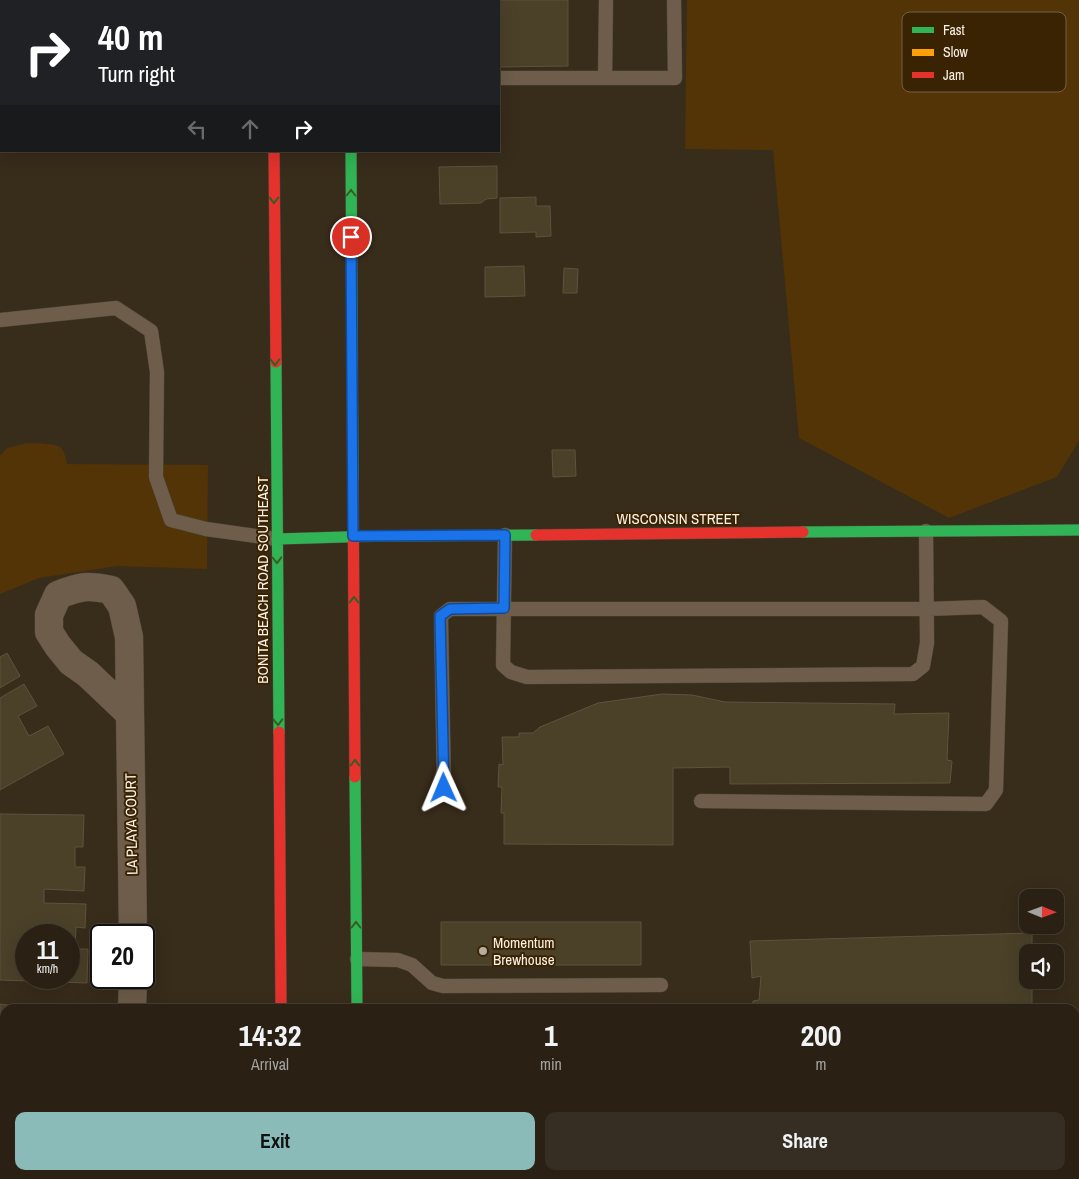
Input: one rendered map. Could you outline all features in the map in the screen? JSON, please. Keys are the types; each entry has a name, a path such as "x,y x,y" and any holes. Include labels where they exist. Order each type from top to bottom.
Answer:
{"main road":[{"name":"BONITA BEACH ROAD SOUTHEAST","path":"274,152 281,1004"},
{"path":"351,152 357,1004"},
{"name":"WISCONSIN STREET","path":"277,539 353,536 1079,530"}],"street":[{"name":"LA PLAYA COURT","path":"130,713 133,924"},
{"path":"132,1004 133,989"}],"lane":[{"path":"606,0 606,78"},
{"path":"500,78 674,78 674,0"},
{"path":"0,320 116,308 151,331 158,372 156,477 171,520 206,529 277,539"},
{"path":"505,535 503,665 511,672 527,677 913,674 923,666 927,643 926,531"},
{"path":"444,788 440,616 450,609 927,609 983,607 1001,621 996,790 986,804 701,801"},
{"path":"356,959 398,960 412,965 432,982 442,986 661,985"}],"shaded area":[{"path":"687,0 1079,0 1079,441 1057,477 949,518 799,438 773,150 685,149"},
{"path":"27,443 56,445 64,452 67,464 208,465 207,569 117,566 39,578 0,594 0,456 7,448"}],"building":[{"path":"500,0 568,0 568,66 500,67"},
{"path":"497,166 497,198 486,199 481,203 440,204 439,167"},
{"path":"536,197 536,206 550,206 551,236 536,237 536,232 500,233 500,198"},
{"path":"524,266 525,296 485,297 485,267"},
{"path":"564,268 578,269 577,293 563,293"},
{"path":"552,450 575,450 576,476 553,477"},
{"path":"7,653 20,676 0,688 0,657"},
{"path":"24,684 37,706 18,716 29,736 48,726 64,754 0,790 0,698"},
{"path":"662,694 692,695 725,702 895,704 894,714 949,713 947,760 952,761 950,783 730,784 730,767 673,768 673,845 504,844 504,813 501,813 502,787 498,787 499,764 503,765 502,737 519,737 519,733 533,733 540,727 598,703"},
{"path":"0,814 84,815 83,847 75,847 75,867 85,867 84,891 44,889 44,903 86,904 85,928 80,927 80,924 15,924 15,981 0,980"},
{"path":"441,922 641,922 641,965 441,965"},
{"path":"1032,934 1032,944 1019,944 1019,989 1032,989 1032,1004 753,1004 753,1001 759,1000 761,976 752,978 750,941"},
{"path":"80,949 88,949 87,983 80,983"}],"traffic: fast":[{"path":"351,152 353,477"},
{"path":"276,362 279,732"},
{"path":"803,532 1079,530"},
{"path":"277,539 536,535"},
{"path":"355,777 357,1004"}],"traffic: jam":[{"path":"274,152 276,362"},
{"path":"353,477 355,777"},
{"path":"536,535 803,532"},
{"path":"279,732 281,1004"}],"place":[{"name":"Momentum Brewhouse","path":"483,951"}],"route":[{"path":"351,237 353,536 505,535 504,608 450,609 440,616 444,788"}]}
